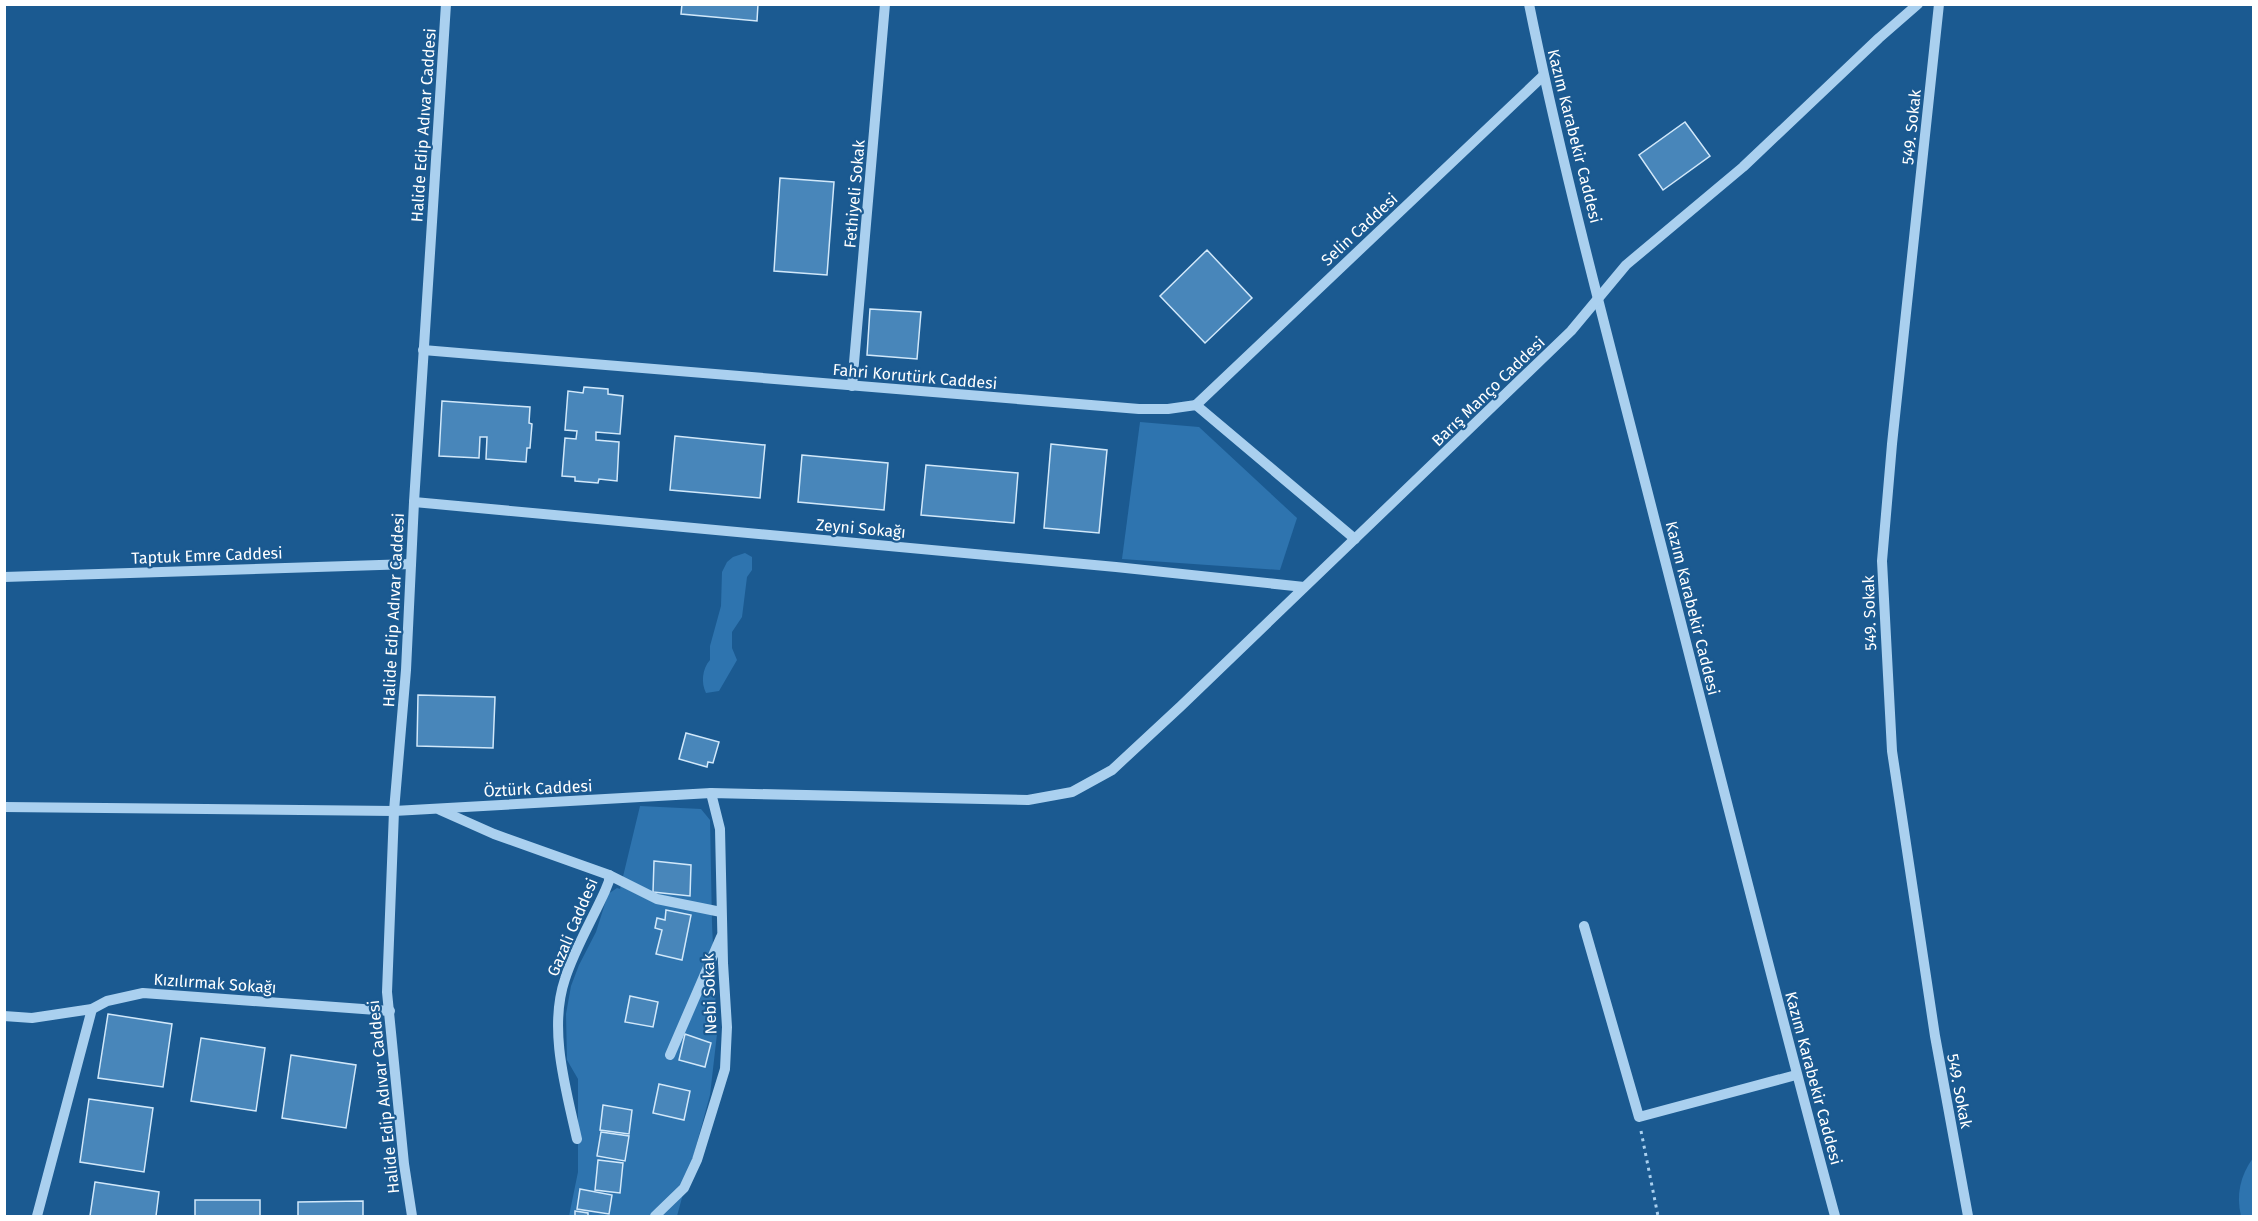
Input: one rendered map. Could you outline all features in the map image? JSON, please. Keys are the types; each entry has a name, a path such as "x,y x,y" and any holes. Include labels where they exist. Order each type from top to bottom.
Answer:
{"street":[{"name":"Halide Edip Adıvar Caddesi","path":"412,1216 404,1164 387,992 394,811 406,670 423,350 446,4"},
{"name":"Fethiyeli Sokak","path":"852,386 885,4"},
{"name":"Kazım Karabekir Caddesi","path":"1529,4 1544,76 1599,297 1796,1075 1835,1216"},
{"name":"Barış Manço Caddesi","path":"1072,792 1112,770 1571,331 1626,265 1743,167 1918,4"},
{"name":"549. Sokak","path":"1939,4 1892,444 1882,561 1892,751 1935,1036 1968,1216"},
{"name":"Selin Caddesi","path":"1196,405 1544,76"},
{"name":"Fahri Korutürk Caddesi","path":"423,350 1138,409 1168,409 1196,405"},
{"path":"1196,405 1355,539"},
{"name":"Zeyni Sokağı","path":"414,502 1116,567 1304,587"},
{"name":"Taptuk Emre Caddesi","path":"4,577 411,564"},
{"name":"Öztürk Caddesi","path":"4,807 394,811 711,793 1028,800 1072,792"},
{"name":"Nebi Sokak","path":"655,1216 684,1188 697,1160 724,1068 727,1027 721,912 720,829 711,793"},
{"name":"Gazali Caddesi","path":"437,809 494,834 609,874 609,881 565,978 561,995 559,1027 563,1072 577,1139"},
{"path":"609,874 657,899 721,912"},
{"path":"1584,926 1639,1117 1796,1075"},
{"path":"670,1055 722,934"},
{"name":"Kızılırmak Sokağı","path":"4,1016 32,1018 92,1009 107,1001 143,993 390,1011"},
{"path":"37,1216 92,1009"}],"path":[{"path":"1639,1117 1658,1216"}],"shaded area":[{"path":"1140,422 1199,427 1297,518 1280,570 1122,559"},
{"path":"745,553 752,557 752,570 747,577 742,617 732,632 732,648 737,660 719,691 706,693 703,676 710,660 710,646 721,606 722,572 727,562 733,557"},
{"path":"640,806 701,809 710,820 717,1034 710,1095 677,1216 569,1216 578,1172 578,1079 567,1060 566,1014 571,986 596,932 608,894 617,888 620,889"},
{"path":"2253,1158 2253,1216 2241,1216 2240,1186"}],"building":[{"path":"682,4 758,4 757,21 681,14"},
{"path":"1685,122 1710,156 1663,190 1639,155"},
{"path":"780,178 834,182 827,275 774,271"},
{"path":"1207,250 1252,298 1205,343 1160,296"},
{"path":"870,309 921,312 917,359 867,355"},
{"path":"584,387 608,389 608,394 623,396 620,434 596,432 596,440 619,442 617,481 599,479 598,483 575,481 575,477 562,476 565,438 576,439 577,431 565,430 568,391 583,393"},
{"path":"442,401 530,407 529,423 532,424 526,462 486,459 487,437 480,437 479,458 439,456"},
{"path":"675,436 765,445 760,498 670,490"},
{"path":"1051,444 1107,450 1099,533 1044,528"},
{"path":"802,455 888,463 884,510 798,502"},
{"path":"926,465 1018,473 1014,523 921,515"},
{"path":"418,695 495,697 493,748 417,746"},
{"path":"686,733 719,742 713,763 708,762 707,767 679,759"},
{"path":"654,861 691,865 690,896 653,892"},
{"path":"666,910 691,915 682,960 656,954 662,930 655,928 657,918 665,920"},
{"path":"630,996 658,1002 653,1027 625,1022"},
{"path":"108,1014 172,1024 163,1087 98,1078"},
{"path":"685,1034 711,1043 705,1067 679,1060"},
{"path":"201,1038 265,1048 256,1111 191,1101"},
{"path":"291,1055 356,1065 346,1128 282,1118"},
{"path":"659,1084 690,1091 684,1120 653,1113"},
{"path":"89,1099 153,1108 144,1172 80,1162"},
{"path":"603,1105 632,1110 629,1134 600,1130"},
{"path":"601,1132 629,1136 625,1161 597,1156"},
{"path":"598,1160 623,1163 620,1193 595,1190"},
{"path":"95,1182 159,1192 156,1216 90,1216"},
{"path":"580,1189 612,1195 609,1214 577,1209"},
{"path":"195,1200 260,1200 260,1216 195,1216"},
{"path":"363,1201 363,1216 298,1216 298,1202"},
{"path":"575,1211 588,1213 588,1216 575,1216"}]}
